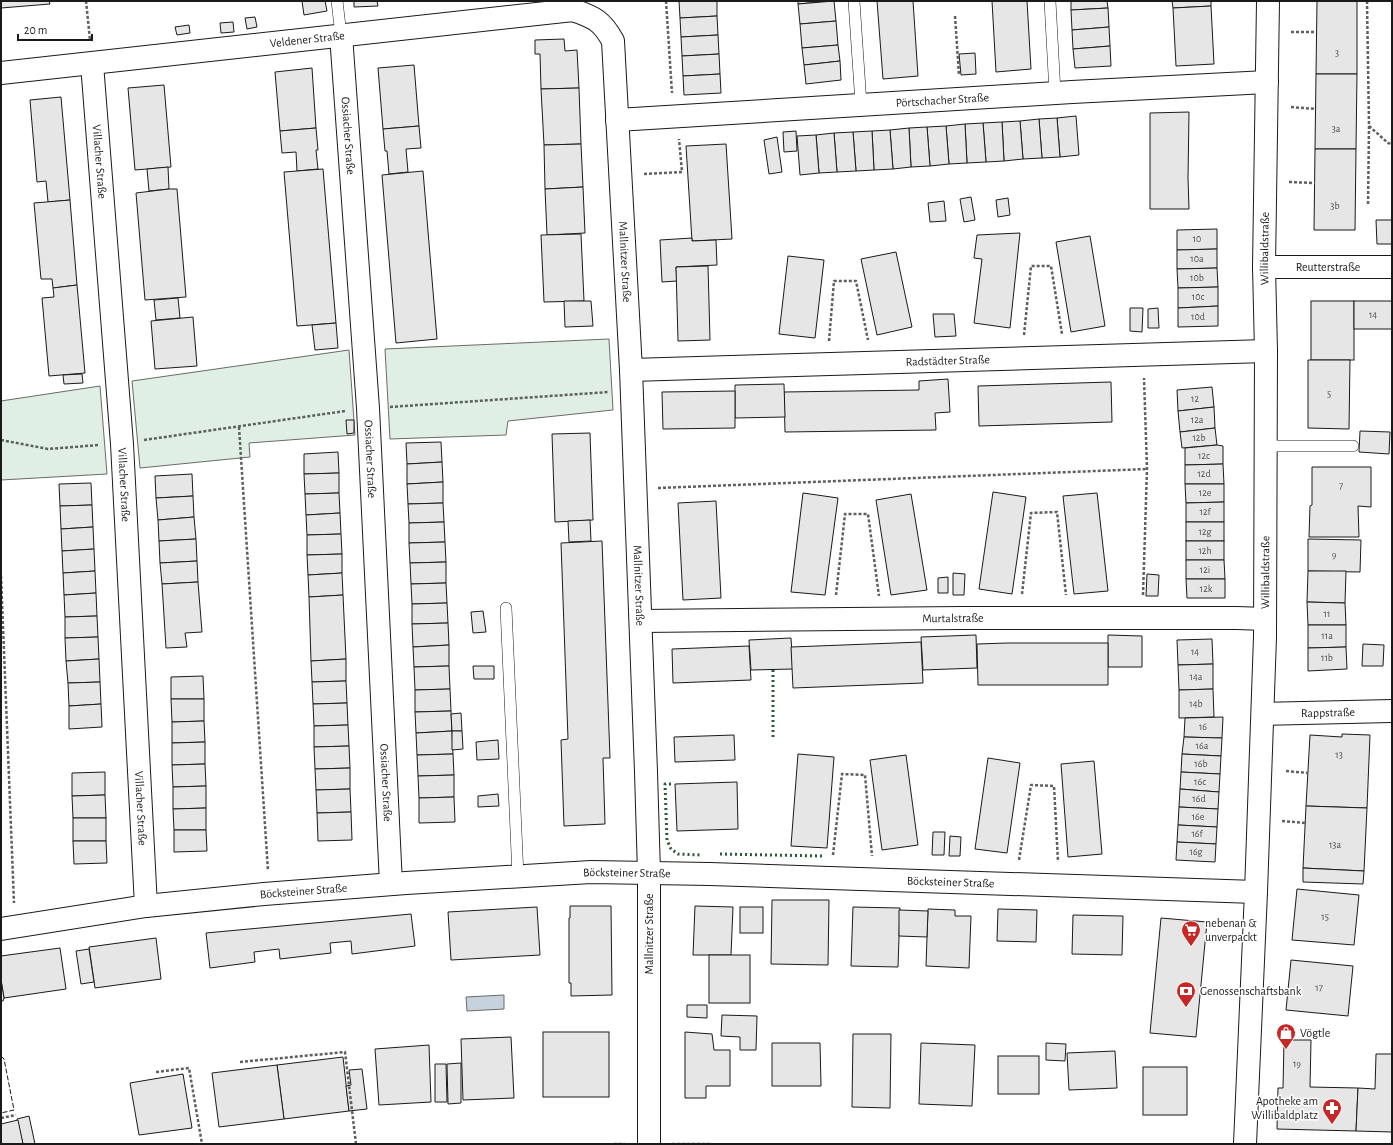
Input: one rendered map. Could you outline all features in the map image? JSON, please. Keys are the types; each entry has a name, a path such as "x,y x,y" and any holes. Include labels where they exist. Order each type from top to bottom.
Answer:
{"street":[{"name":"Willibaldstraße","path":"1245,1144 1263,714 1265,619 1266,351 1264,267 1268,1"},
{"name":"Veldener Straße","path":"1,73 573,10 588,15 599,21 607,30"},
{"name":"Mallnitzer Straße","path":"607,30 613,40 631,370 641,621 649,873 649,1144"},
{"name":"Ossiacher Straße","path":"341,35 368,408 391,884"},
{"name":"Villacher Straße","path":"92,64 122,444 146,906"},
{"name":"Pörtschacher Straße","path":"617,120 861,104 1267,82"},
{"name":"Reutterstraße","path":"1264,267 1392,267"},
{"name":"Radstädter Straße","path":"631,370 1266,351"},
{"name":"Murtalstraße","path":"641,621 962,618 1265,619"},
{"name":"Rappstraße","path":"1263,714 1392,711"},
{"name":"Böcksteiner Straße","path":"8,928 146,906 269,894 391,884 591,872 710,874 1256,892"}],"lane":[{"path":"337,1 341,35"},
{"path":"854,1 861,104"},
{"path":"1050,1 1055,93"},
{"path":"1266,446 1353,446"},
{"path":"506,608 518,876"}],"path":[{"path":"86,1 92,64"},
{"path":"666,1 672,96"},
{"path":"1367,1 1369,126 1368,206"},
{"path":"955,16 959,76"},
{"path":"1285,32 1316,32"},
{"path":"1284,107 1316,109"},
{"path":"1369,126 1388,143 1392,144"},
{"path":"644,174 682,172 678,132"},
{"path":"1284,182 1315,183"},
{"path":"1023,340 1031,266 1051,266 1063,338"},
{"path":"829,346 834,281 856,281 869,345"},
{"path":"1143,596 1147,469 1144,354"},
{"path":"389,407 615,392"},
{"path":"141,441 350,411"},
{"path":"239,427 269,894"},
{"path":"1,440 48,449 102,445"},
{"path":"650,488 1147,469"},
{"path":"1022,595 1031,513 1057,512 1067,603"},
{"path":"836,596 845,514 868,514 880,603"},
{"path":"1,576 8,928"},
{"path":"1286,771 1308,773"},
{"path":"833,861 842,774 865,776 873,862"},
{"path":"1018,865 1031,785 1054,786 1059,868"},
{"path":"1281,821 1306,823"},
{"path":"240,1062 345,1052 356,1144"},
{"path":"156,1072 189,1068 202,1144"},
{"path":"1,1118 16,1115"}],"green space":[{"path":"609,339 613,410 508,421 506,435 390,439 385,349"},
{"path":"349,350 355,435 249,443 250,457 140,468 132,381"},
{"path":"100,386 107,474 1,480 1,401"}],"shaded area":[{"path":"504,995 504,1009 467,1011 466,997"}],"building":[{"path":"1,1 49,1 50,4 1,8"},
{"path":"302,1 325,1 327,11 304,15"},
{"path":"354,1 377,1 378,6 354,7"},
{"path":"679,1 717,1 717,16 680,18"},
{"path":"798,1 831,1 798,4"},
{"path":"834,1 836,21 800,24 798,4"},
{"path":"877,1 913,1 918,76 883,79"},
{"path":"992,1 1027,1 1031,69 996,72"},
{"path":"1071,1 1107,1 1108,8 1071,10"},
{"path":"1172,1 1211,1 1211,6 1173,8"},
{"path":"1317,1 1357,1 1357,74 1316,74"},
{"path":"1211,6 1214,64 1176,66 1173,8"},
{"path":"1108,8 1109,27 1072,30 1071,10"},
{"path":"717,16 718,35 681,37 680,18"},
{"path":"255,17 257,27 247,29 245,18"},
{"path":"836,21 838,45 802,48 800,24"},
{"path":"233,22 234,32 221,33 220,23"},
{"path":"189,25 190,33 177,35 175,27"},
{"path":"1109,27 1110,46 1073,49 1072,30"},
{"path":"718,35 719,54 682,56 681,37"},
{"path":"564,39 565,51 577,50 579,88 541,89 540,54 535,54 535,40"},
{"path":"838,45 840,61 804,65 802,48"},
{"path":"1110,46 1111,66 1075,68 1073,49"},
{"path":"975,53 976,74 961,75 959,54"},
{"path":"719,54 720,74 683,76 682,56"},
{"path":"840,61 841,80 806,84 804,65"},
{"path":"414,65 419,126 383,129 378,68"},
{"path":"312,68 316,128 280,131 275,72"},
{"path":"720,74 721,93 684,95 683,76"},
{"path":"1316,74 1357,74 1356,149 1315,149"},
{"path":"164,85 171,167 135,170 128,88"},
{"path":"579,88 581,144 544,145 541,89"},
{"path":"61,97 70,200 48,202 46,181 37,182 30,100"},
{"path":"1189,112 1189,209 1150,209 1150,113"},
{"path":"1076,116 1079,155 1060,157 1057,118"},
{"path":"1057,118 1060,157 1042,158 1039,119"},
{"path":"1039,119 1042,158 1023,159 1020,121"},
{"path":"1020,121 1023,159 1004,161 1002,122"},
{"path":"1002,122 1004,161 986,162 983,123"},
{"path":"983,123 986,162 967,163 965,124"},
{"path":"965,124 967,163 949,164 946,126"},
{"path":"419,126 421,148 406,149 408,172 389,174 383,129"},
{"path":"946,126 949,164 930,166 927,127"},
{"path":"927,127 930,166 911,167 909,128"},
{"path":"316,128 318,169 297,171 296,152 282,153 280,131"},
{"path":"909,128 911,167 893,169 890,130"},
{"path":"890,130 893,169 874,170 872,131"},
{"path":"796,131 797,151 784,152 783,132"},
{"path":"872,131 874,170 856,171 853,132"},
{"path":"853,132 856,171 837,172 834,133"},
{"path":"834,133 837,172 819,173 816,135"},
{"path":"816,135 819,173 800,175 797,136"},
{"path":"777,137 782,172 769,174 764,140"},
{"path":"581,144 583,187 545,189 544,145"},
{"path":"726,144 732,239 692,241 686,146"},
{"path":"1315,149 1356,149 1355,230 1314,230"},
{"path":"168,167 169,189 149,191 147,169"},
{"path":"323,169 336,323 297,326 284,172"},
{"path":"423,171 437,339 396,343 382,175"},
{"path":"583,187 585,233 547,235 545,189"},
{"path":"177,189 186,297 145,300 136,193"},
{"path":"971,197 975,220 964,222 960,199"},
{"path":"1008,198 1010,215 998,217 996,200"},
{"path":"70,200 77,285 53,288 52,279 41,279 34,203"},
{"path":"944,201 946,221 930,222 928,203"},
{"path":"1376,220 1392,220 1392,244 1377,244"},
{"path":"1217,229 1217,249 1177,250 1177,230"},
{"path":"1020,233 1010,328 974,323 982,259 974,258 977,235"},
{"path":"581,234 584,301 544,302 541,235"},
{"path":"1090,236 1105,326 1071,332 1056,242"},
{"path":"692,238 692,241 716,240 717,265 676,267 677,281 662,282 660,240"},
{"path":"1217,249 1217,268 1177,269 1177,250"},
{"path":"896,252 912,327 877,335 861,259"},
{"path":"788,256 824,260 815,338 779,334"},
{"path":"708,266 710,340 678,341 676,267"},
{"path":"1217,268 1218,287 1178,288 1177,269"},
{"path":"77,285 85,373 49,376 42,298 54,297 53,288"},
{"path":"1218,287 1218,306 1178,308 1178,288"},
{"path":"178,298 180,318 156,320 154,300"},
{"path":"564,301 591,301 593,326 565,327"},
{"path":"1311,301 1354,301 1354,360 1311,360"},
{"path":"1354,301 1392,301 1392,329 1354,329"},
{"path":"1218,306 1218,326 1178,327 1178,308"},
{"path":"1130,308 1143,308 1142,332 1130,331"},
{"path":"1158,308 1159,328 1148,328 1148,309"},
{"path":"933,314 954,314 956,336 935,337"},
{"path":"193,317 197,366 155,369 151,321"},
{"path":"336,323 338,348 315,350 312,325"},
{"path":"1308,360 1350,360 1349,429 1308,428"},
{"path":"82,374 83,383 64,384 63,375"},
{"path":"948,379 950,412 935,413 936,430 785,432 784,392 919,390 919,381"},
{"path":"1111,382 1112,422 979,426 978,386"},
{"path":"784,384 785,417 735,418 735,385"},
{"path":"1212,387 1214,407 1178,411 1177,390"},
{"path":"735,391 735,428 663,429 662,392"},
{"path":"1214,407 1215,428 1180,432 1178,411"},
{"path":"346,420 354,420 354,433 347,434"},
{"path":"1215,428 1217,445 1182,448 1180,432"},
{"path":"1360,431 1390,432 1389,454 1359,452"},
{"path":"590,433 593,520 555,522 552,434"},
{"path":"441,442 442,462 407,464 406,443"},
{"path":"1217,445 1223,446 1223,464 1185,465 1185,448"},
{"path":"338,452 339,473 304,474 304,454"},
{"path":"442,462 443,482 407,484 407,464"},
{"path":"1223,464 1224,484 1185,484 1185,465"},
{"path":"1312,467 1371,467 1371,507 1358,506 1359,537 1309,537 1310,506 1312,505"},
{"path":"339,473 339,493 305,494 304,474"},
{"path":"192,474 193,496 156,498 155,476"},
{"path":"443,482 443,503 408,504 407,484"},
{"path":"91,483 92,505 60,506 59,484"},
{"path":"1185,484 1224,484 1224,502 1186,503"},
{"path":"993,492 1026,497 1012,594 979,589"},
{"path":"339,493 340,513 306,515 305,494"},
{"path":"803,493 838,498 825,595 791,592"},
{"path":"1097,493 1108,591 1074,594 1063,496"},
{"path":"911,494 927,590 891,595 876,500"},
{"path":"193,496 194,517 158,520 156,498"},
{"path":"716,501 721,598 683,600 678,503"},
{"path":"1224,502 1224,522 1186,522 1186,503"},
{"path":"443,503 444,522 409,523 408,504"},
{"path":"92,505 93,527 61,529 60,506"},
{"path":"340,513 341,534 307,535 306,515"},
{"path":"194,517 196,539 159,541 158,520"},
{"path":"590,520 591,541 569,542 568,521"},
{"path":"444,522 445,542 409,543 409,523"},
{"path":"1186,522 1224,522 1224,541 1186,541"},
{"path":"93,527 94,549 62,551 61,529"},
{"path":"341,534 342,554 307,555 307,535"},
{"path":"196,539 197,561 160,563 159,541"},
{"path":"1308,539 1361,540 1360,572 1308,571"},
{"path":"602,541 610,758 603,758 605,824 564,826 561,740 568,739 561,543"},
{"path":"1186,541 1224,541 1224,560 1186,560"},
{"path":"445,542 446,562 410,563 409,543"},
{"path":"94,549 95,571 63,573 62,551"},
{"path":"342,554 342,573 308,575 307,555"},
{"path":"1186,560 1224,560 1225,579 1186,579"},
{"path":"197,561 198,582 162,584 160,563"},
{"path":"446,562 446,583 411,584 410,563"},
{"path":"95,571 96,593 64,595 63,573"},
{"path":"1308,571 1346,571 1345,603 1307,602"},
{"path":"342,573 343,595 309,597 308,575"},
{"path":"953,573 965,574 964,595 953,595"},
{"path":"1147,574 1159,575 1158,596 1146,596"},
{"path":"948,577 948,593 938,593 938,578"},
{"path":"1186,579 1225,579 1225,598 1187,598"},
{"path":"198,582 202,632 185,633 187,647 166,648 162,584"},
{"path":"446,583 447,603 412,604 411,584"},
{"path":"96,593 97,616 65,617 64,595"},
{"path":"343,595 346,659 311,661 309,597"},
{"path":"1307,602 1345,603 1346,625 1308,625"},
{"path":"447,603 448,623 412,624 412,604"},
{"path":"483,611 486,632 473,633 471,612"},
{"path":"97,616 98,637 65,638 65,617"},
{"path":"448,623 449,645 413,647 412,624"},
{"path":"1308,625 1346,625 1346,647 1308,648"},
{"path":"976,635 977,668 923,670 921,637"},
{"path":"1108,635 1142,636 1142,667 1108,667"},
{"path":"98,637 99,659 66,661 65,638"},
{"path":"791,638 793,669 751,670 749,640"},
{"path":"1212,639 1213,664 1178,665 1177,640"},
{"path":"921,642 923,683 793,688 791,647"},
{"path":"1108,643 1108,685 978,685 977,644"},
{"path":"1363,644 1384,645 1383,666 1362,666"},
{"path":"449,645 449,666 414,667 413,647"},
{"path":"749,646 751,680 673,683 672,649"},
{"path":"1346,647 1347,669 1308,671 1308,648"},
{"path":"99,659 100,682 68,683 66,661"},
{"path":"346,659 346,681 312,682 311,661"},
{"path":"1213,664 1213,689 1179,690 1178,665"},
{"path":"449,666 450,689 415,690 414,667"},
{"path":"473,666 494,666 494,679 474,679"},
{"path":"203,676 204,699 171,699 171,677"},
{"path":"346,681 347,703 313,704 312,682"},
{"path":"100,682 101,704 69,706 68,683"},
{"path":"450,689 451,711 415,712 415,690"},
{"path":"1213,689 1214,717 1179,718 1179,690"},
{"path":"171,699 204,699 204,721 172,722"},
{"path":"347,703 348,725 314,726 313,704"},
{"path":"101,704 102,727 69,729 69,706"},
{"path":"451,711 452,731 416,733 415,712"},
{"path":"461,713 462,731 452,731 451,714"},
{"path":"1223,717 1222,738 1184,737 1185,718"},
{"path":"204,721 205,742 172,743 172,722"},
{"path":"348,725 349,746 314,747 314,726"},
{"path":"452,731 453,754 417,755 416,733"},
{"path":"452,731 462,731 463,749 452,750"},
{"path":"1342,734 1370,735 1367,808 1306,806 1310,735 1342,737"},
{"path":"734,735 735,760 675,762 674,737"},
{"path":"1184,737 1222,738 1221,756 1182,754"},
{"path":"498,740 499,759 477,760 476,742"},
{"path":"205,742 205,764 172,765 172,743"},
{"path":"349,746 350,768 315,769 314,747"},
{"path":"453,754 454,775 418,776 417,755"},
{"path":"798,754 834,757 827,848 791,846"},
{"path":"1182,754 1221,756 1220,774 1181,772"},
{"path":"906,755 918,845 882,850 870,760"},
{"path":"988,758 1020,763 1007,853 975,849"},
{"path":"1094,761 1102,854 1068,857 1061,764"},
{"path":"205,764 206,786 173,787 172,765"},
{"path":"350,768 350,789 316,790 315,769"},
{"path":"105,772 105,795 72,796 72,773"},
{"path":"1181,772 1220,774 1219,792 1180,789"},
{"path":"454,775 454,797 419,798 418,776"},
{"path":"737,782 738,829 677,831 675,784"},
{"path":"206,786 206,808 173,809 173,787"},
{"path":"350,789 351,812 317,813 316,790"},
{"path":"1180,789 1219,792 1218,809 1179,807"},
{"path":"498,794 499,806 478,807 478,796"},
{"path":"105,795 106,818 73,818 72,796"},
{"path":"454,797 455,822 419,823 419,798"},
{"path":"1306,806 1367,808 1364,871 1303,868"},
{"path":"1179,807 1218,809 1217,827 1178,825"},
{"path":"206,808 206,830 174,830 173,809"},
{"path":"351,812 352,840 318,841 317,813"},
{"path":"73,818 106,818 106,841 73,841"},
{"path":"1178,825 1217,827 1216,844 1177,842"},
{"path":"174,830 206,830 207,851 174,852"},
{"path":"933,832 945,832 944,855 932,855"},
{"path":"950,836 961,837 960,856 949,856"},
{"path":"73,841 106,841 107,863 74,864"},
{"path":"1177,842 1216,844 1215,862 1176,860"},
{"path":"1303,868 1364,871 1363,884 1303,882"},
{"path":"1297,889 1359,895 1354,945 1292,940"},
{"path":"772,900 829,900 828,965 771,964"},
{"path":"570,906 611,906 612,995 571,996 571,983 569,983"},
{"path":"695,906 733,907 731,955 693,955"},
{"path":"537,907 540,955 451,960 448,912"},
{"path":"740,907 763,907 763,933 740,933"},
{"path":"853,907 900,908 898,967 851,966"},
{"path":"928,909 955,910 955,916 971,916 969,968 926,966"},
{"path":"998,909 1037,910 1036,942 997,941"},
{"path":"899,910 928,911 927,937 899,936"},
{"path":"411,914 415,946 352,954 351,941 330,943 331,953 280,959 279,949 254,952 255,962 210,968 206,933"},
{"path":"1073,915 1123,916 1122,955 1072,954"},
{"path":"1161,918 1207,922 1196,1037 1150,1033"},
{"path":"156,938 161,979 95,988 89,947"},
{"path":"60,948 66,989 4,998 1,980 1,956"},
{"path":"89,949 94,982 81,984 76,951"},
{"path":"709,955 750,955 750,1003 709,1003"},
{"path":"1291,960 1353,966 1348,1016 1286,1010"},
{"path":"1,980 4,998 3,1001 1,1001"},
{"path":"687,1005 707,1005 707,1018 687,1017"},
{"path":"722,1015 757,1016 756,1050 740,1050 740,1037 721,1036"},
{"path":"543,1032 609,1032 609,1097 543,1097"},
{"path":"685,1032 712,1034 714,1050 730,1050 730,1086 706,1086 706,1098 685,1098"},
{"path":"853,1034 891,1034 890,1108 852,1107"},
{"path":"511,1037 514,1098 463,1100 461,1039"},
{"path":"1284,1040 1311,1040 1310,1087 1358,1088 1356,1131 1277,1129 1278,1088 1283,1088"},
{"path":"772,1043 820,1043 821,1086 772,1086"},
{"path":"921,1043 975,1045 972,1106 919,1104"},
{"path":"1046,1043 1066,1044 1065,1061 1046,1060"},
{"path":"429,1045 431,1102 379,1105 375,1049"},
{"path":"1115,1051 1117,1088 1069,1090 1067,1053"},
{"path":"1376,1054 1392,1054 1392,1132 1356,1131 1358,1088 1375,1089"},
{"path":"998,1056 1039,1056 1039,1094 998,1094"},
{"path":"343,1057 349,1111 284,1119 277,1065"},
{"path":"461,1063 461,1103 448,1104 447,1064"},
{"path":"435,1064 446,1064 447,1102 435,1102"},
{"path":"277,1065 284,1119 219,1127 212,1073"},
{"path":"1143,1067 1187,1067 1187,1115 1143,1115"},
{"path":"362,1069 367,1109 349,1111 346,1086 351,1085 349,1070"},
{"path":"183,1074 192,1128 139,1135 130,1083"},
{"path":"29,1116 35,1144 23,1144 17,1119"},
{"path":"18,1120 23,1144 1,1144 1,1124"}],"hedge":[{"path":"773,669 773,737"},
{"path":"671,784 665,784 667,840 671,849 678,854 701,855"},
{"path":"720,854 822,856"}],"fence":[{"path":"1,1056 4,1059 14,1110 1,1113"}],"place":[{"name":"nebenan & unverpackt","path":"1191,947"},
{"name":"Genossenschaftsbank","path":"1186,1008"},
{"name":"Vögtle","path":"1286,1050"},
{"name":"Apotheke am Willibaldplatz","path":"1332,1125"}]}
